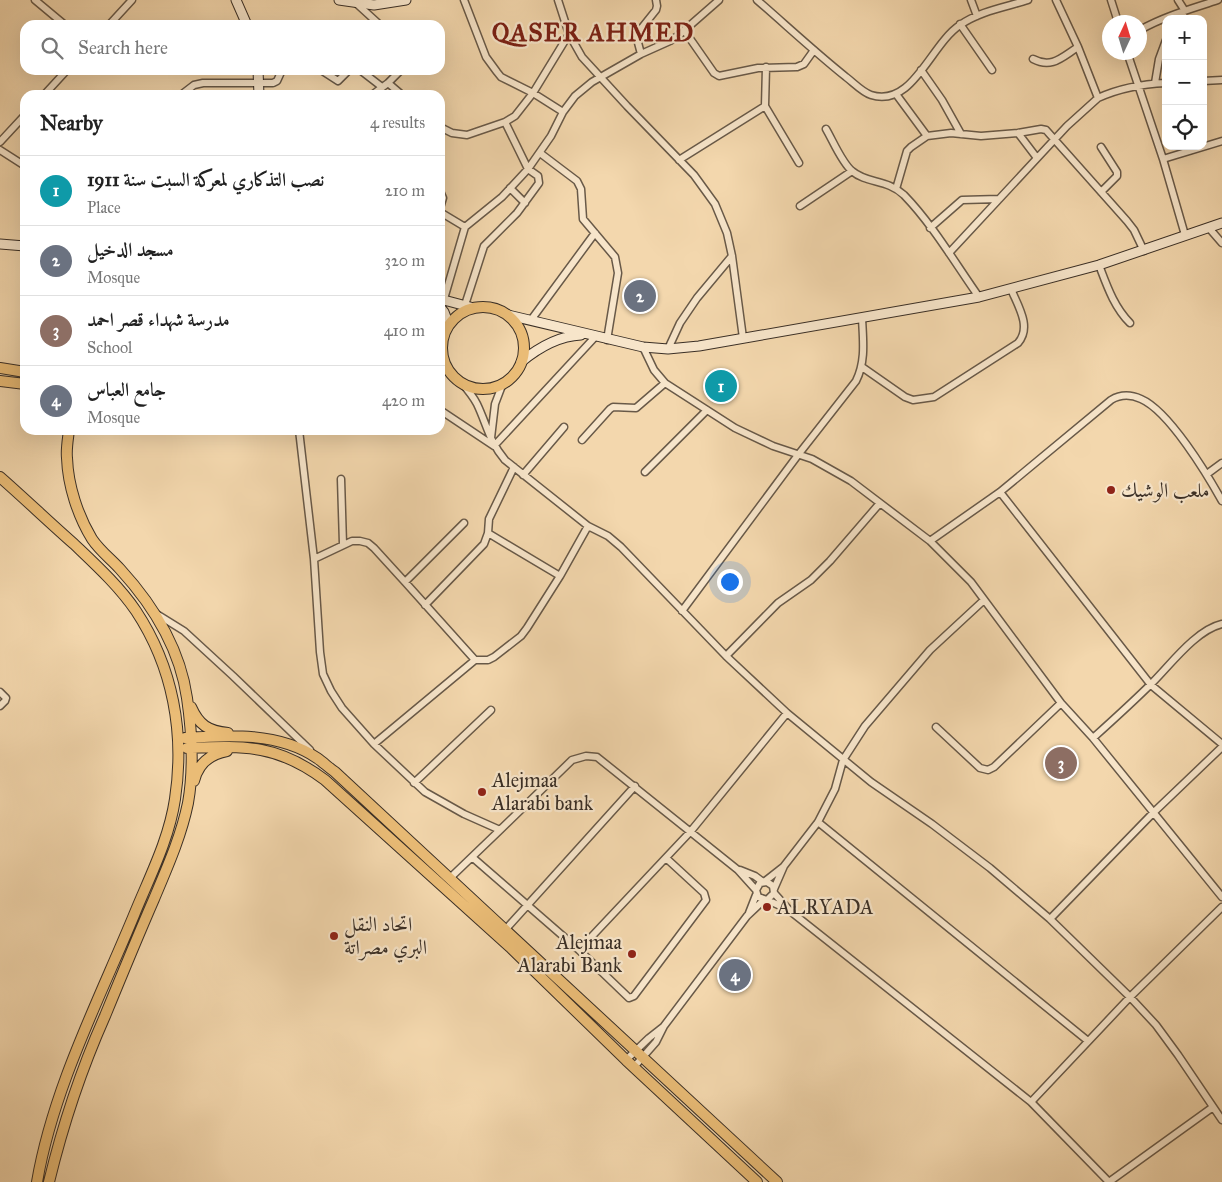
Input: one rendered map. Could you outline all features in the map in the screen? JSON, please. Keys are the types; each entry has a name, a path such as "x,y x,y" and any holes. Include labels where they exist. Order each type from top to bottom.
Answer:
{"main road":[{"path":"236,0 245,20"},
{"path":"339,0 374,5 406,0"},
{"path":"258,75 258,90"},
{"path":"445,303 492,308 508,315 607,340 643,347 668,349 743,338 979,297 1099,265 1222,223"},
{"path":"0,244 20,246"},
{"path":"445,334 449,325 470,307"},
{"path":"445,315 449,325"},
{"path":"445,372 471,387 482,388 493,387 503,383 517,371 524,352 524,342 515,323 508,315"},
{"path":"521,362 557,340 576,336 592,336"},
{"path":"0,368 20,371"},
{"path":"0,381 20,383"},
{"path":"68,435 66,457 68,474 72,494 85,525 101,551 119,568 162,626 172,647 195,715 203,725 222,732 276,740 316,757 335,772 776,1182"},
{"path":"0,477 101,570 120,589 136,611 160,654 167,674 173,697 179,738 175,800 165,840 78,1049 47,1139 37,1182"},
{"path":"187,695 192,748 188,801"},
{"path":"179,738 258,737"},
{"path":"179,749 250,748 271,751 308,767 325,780 510,947 630,1064 757,1182"},
{"path":"50,1182 60,1136 79,1080 170,864 183,824 195,776 200,766 217,753 250,748"}],"street":[{"path":"35,0 59,20"},
{"path":"114,20 132,0"},
{"path":"464,0 486,57 501,77 533,93 563,112"},
{"path":"558,0 569,34 582,57 703,185 715,204 727,233 732,256 743,338"},
{"path":"641,54 636,35 656,10 656,0"},
{"path":"445,290 465,227 510,188 528,169 575,96 583,88 601,77 641,54 670,41 719,0"},
{"path":"757,0 866,92 883,97 896,94 909,86 948,35 960,24 977,16 1028,0"},
{"path":"971,0 977,16"},
{"path":"1056,0 1078,47 1098,98"},
{"path":"1110,0 1115,15"},
{"path":"1178,0 1185,11"},
{"path":"1147,26 1157,20 1218,0"},
{"path":"358,4 375,20"},
{"path":"1182,15 1185,11"},
{"path":"960,24 992,70"},
{"path":"684,30 716,75 723,76 766,67 798,68 804,64 814,50"},
{"path":"445,130 452,133 467,135 505,122 515,116 533,93 569,34"},
{"path":"1034,59 1042,64 1054,62 1078,47"},
{"path":"1155,83 1162,51"},
{"path":"1130,60 1163,159 1185,235"},
{"path":"766,67 765,106 799,163"},
{"path":"921,70 942,100 961,134"},
{"path":"49,90 62,75"},
{"path":"188,90 194,85 203,83 259,84 275,82 279,75"},
{"path":"329,75 338,81 344,75"},
{"path":"366,75 382,87"},
{"path":"378,90 396,75"},
{"path":"1207,81 1222,80"},
{"path":"388,83 396,90"},
{"path":"950,253 1055,139 1098,98 1116,90 1138,85 1162,83"},
{"path":"896,94 927,136"},
{"path":"679,160 765,106"},
{"path":"0,142 20,121"},
{"path":"470,307 484,246 525,204 539,183 538,176 528,169 505,122"},
{"path":"826,129 852,171 862,177 887,184 904,196 950,253 979,297"},
{"path":"896,189 907,151 927,136 951,133 981,136 1018,134 1043,129 1055,139 1127,221 1144,250"},
{"path":"1018,134 1037,158"},
{"path":"1163,159 1222,141"},
{"path":"1101,147 1118,176 1101,192"},
{"path":"0,150 20,163"},
{"path":"540,153 577,181 581,189 583,219 615,257 618,273 607,340"},
{"path":"800,206 852,171"},
{"path":"510,188 525,204"},
{"path":"930,228 962,200 999,199"},
{"path":"445,213 465,227"},
{"path":"1209,228 1222,243"},
{"path":"531,320 595,233"},
{"path":"668,349 680,323 696,298 732,256"},
{"path":"1099,265 1113,301 1121,314 1130,323"},
{"path":"862,367 905,397 913,400 934,397 1018,343 1023,337 1025,326 1011,289"},
{"path":"682,611 798,455 852,387 862,367 864,346 862,318"},
{"path":"493,442 592,336"},
{"path":"643,347 651,364 665,383 750,436 812,459 844,477 930,541 971,582 1061,703 1093,738 1222,897"},
{"path":"461,382 476,403 493,442 505,460 588,526 608,536 621,547 726,656 787,713 871,782 932,824 990,868 1050,919 1156,1025 1178,1054 1222,1120"},
{"path":"493,442 495,404 503,383"},
{"path":"582,440 610,409 613,407 636,408 665,383"},
{"path":"930,541 1000,492 1111,400 1122,395 1141,399 1157,409 1207,474 1222,501"},
{"path":"645,472 707,410"},
{"path":"445,413 493,442"},
{"path":"523,475 564,427"},
{"path":"300,435 314,559 320,652 323,674 331,691 342,708 374,744 414,783 442,803 500,830"},
{"path":"1207,474 1222,463"},
{"path":"425,605 484,544 488,534 489,519 514,467"},
{"path":"341,479 343,544"},
{"path":"1000,492 1151,684 1222,746 1154,812 1050,919"},
{"path":"726,656 778,603 811,580 880,503"},
{"path":"405,582 464,523"},
{"path":"374,744 475,660 488,660 494,657 520,636 533,620 588,526"},
{"path":"488,534 560,576"},
{"path":"314,559 343,544 360,540 368,543 475,660"},
{"path":"747,916 758,885 784,866 818,822 834,789 844,760 865,726 930,650 984,600"},
{"path":"152,611 184,631 316,757"},
{"path":"1093,738 1197,638 1214,626 1222,624"},
{"path":"0,692 6,698 0,706"},
{"path":"936,728 980,768 988,770 994,767 1061,703"},
{"path":"414,783 492,710"},
{"path":"579,950 691,831 787,713"},
{"path":"449,879 576,758 586,756 597,757 738,870 756,892 766,900 790,911"},
{"path":"505,930 635,786"},
{"path":"818,822 1088,1041"},
{"path":"472,857 579,950 629,998 634,996 706,900 704,893 666,858"},
{"path":"630,1064 658,1039 664,1026 747,916 770,898 784,866"},
{"path":"738,870 770,884 790,911 1031,1102 1109,1182 1213,1107"},
{"path":"1031,1102 1130,997 1222,907"},
{"path":"630,1064 639,1054"}],"place":[{"name":"مسجد الدخيل","path":"640,296"},
{"name":"نصب التذكاري لمعركة السبت سنة 1911","path":"721,386"},
{"name":"ملعب الوشيك","path":"1111,490"},
{"name":"مدرسة شهداء قصر احمد","path":"1061,763"},
{"name":"Alejmaa Alarabi bank","path":"482,792"},
{"name":"ALRYADA","path":"767,907"},
{"name":"اتحاد النقل البري مصراتة","path":"334,936"},
{"name":"Alejmaa Alarabi Bank","path":"632,954"},
{"name":"جامع العباس","path":"735,975"}],"district":[{"name":"QASER AHMED","path":"593,32"}]}
